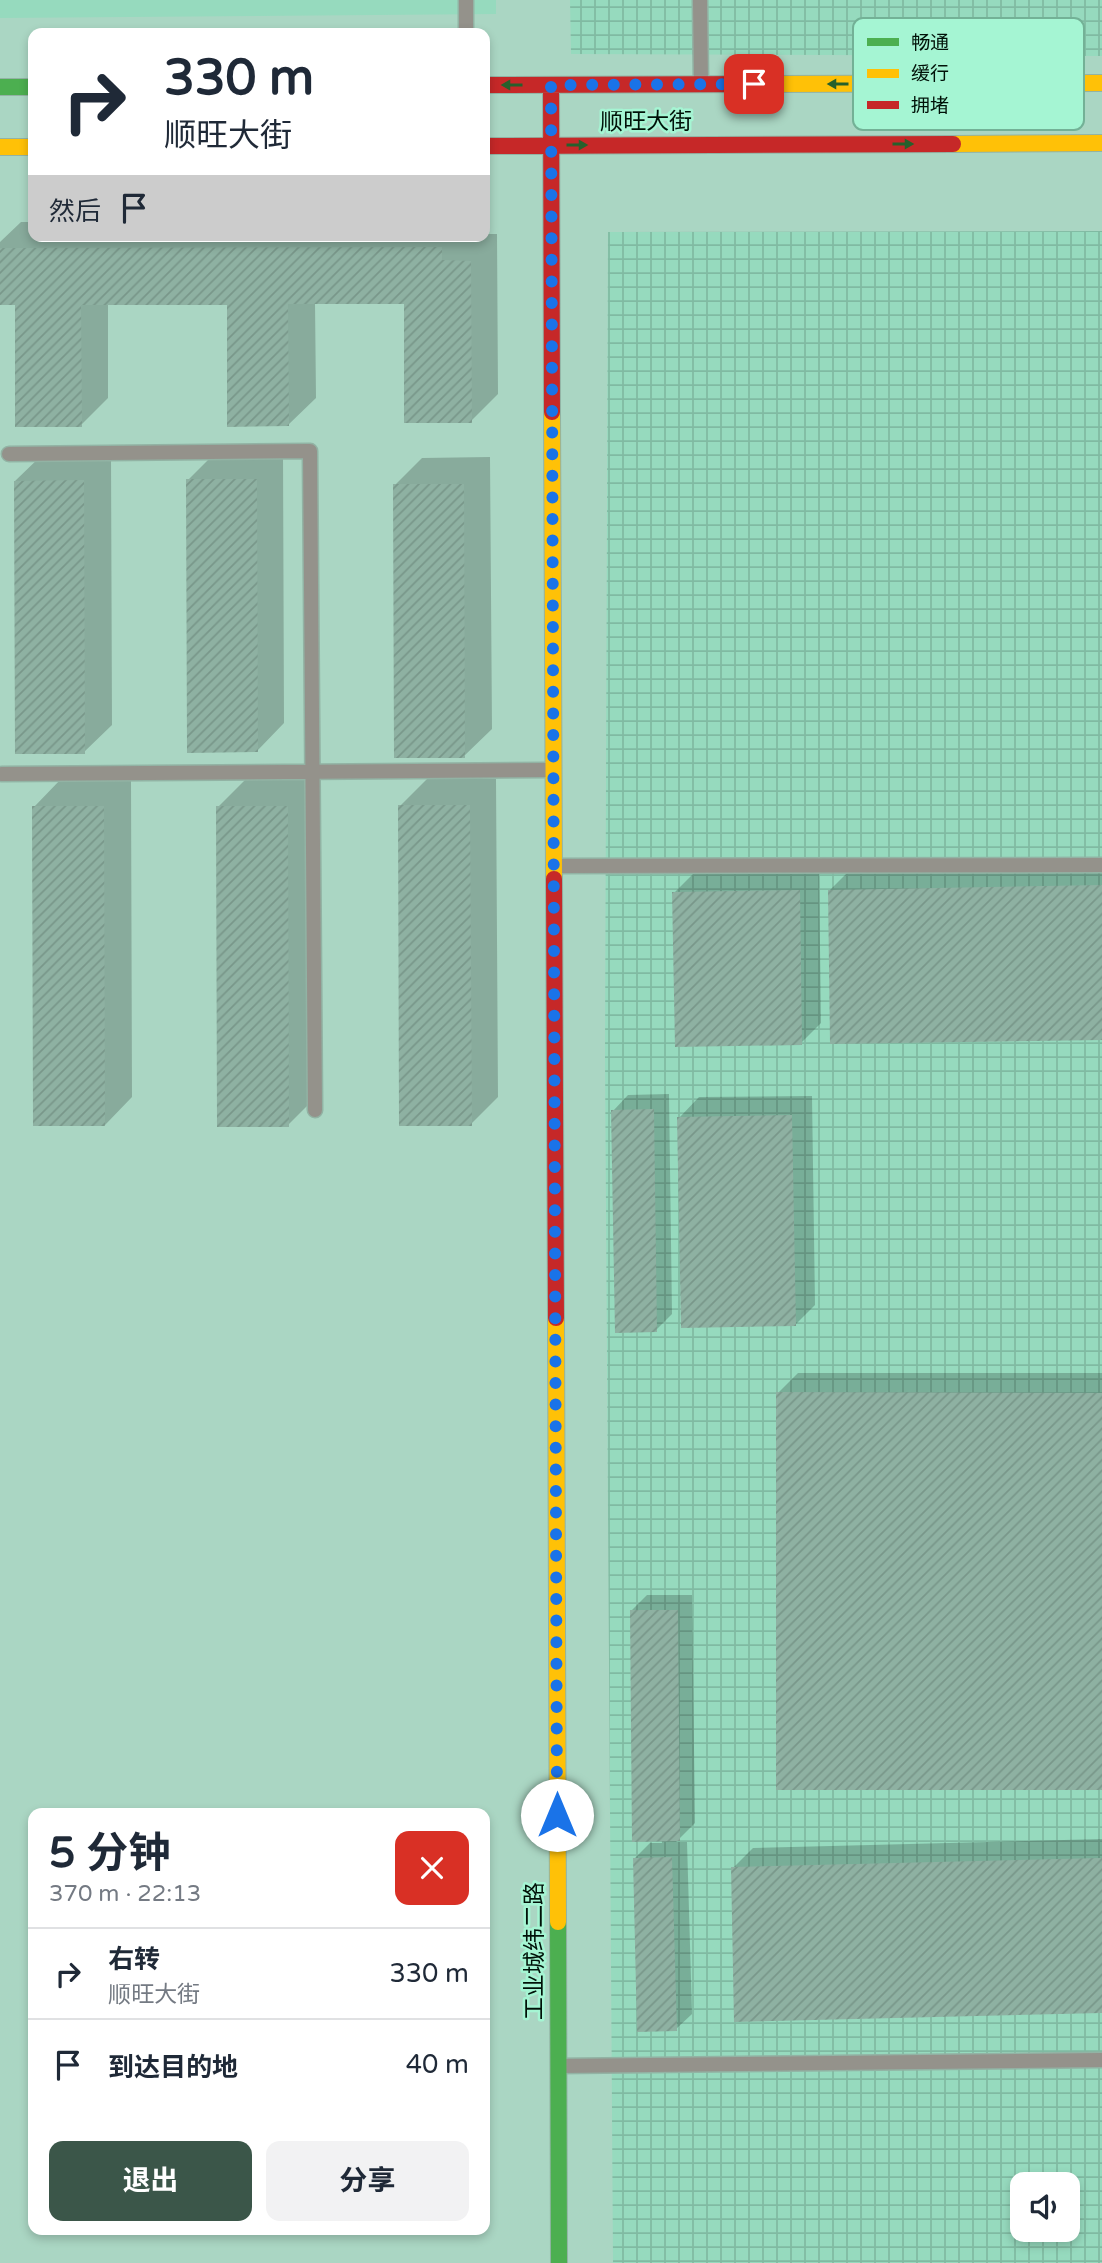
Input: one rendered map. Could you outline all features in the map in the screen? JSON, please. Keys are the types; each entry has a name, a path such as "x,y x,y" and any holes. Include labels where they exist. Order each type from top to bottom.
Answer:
{"street":[{"name":"顺旺大街","path":"1084,83 1102,83"},
{"name":"顺旺大街","path":"490,85 853,84"},
{"name":"工业城纬二路","path":"551,85 559,2263"},
{"path":"0,87 28,87"},
{"name":"顺旺大街","path":"490,146 1102,143"},
{"path":"0,147 28,147"}],"lane":[{"path":"466,0 466,28"},
{"path":"700,0 701,84"},
{"path":"9,454 310,452 315,1110"},
{"path":"2,774 553,770"},
{"path":"554,866 1102,865"},
{"path":"558,2066 1102,2060"}],"shaded area":[{"path":"0,0 496,0 496,14 0,18"},
{"path":"570,0 1102,0 1102,56 1084,56 1084,18 853,18 853,55 571,54"},
{"path":"1102,231 1102,2263 613,2263 605,1057 608,232"}],"building":[{"path":"442,247 442,260 471,261 472,423 404,423 404,304 288,304 289,426 227,427 227,305 81,305 82,427 15,427 15,305 0,305 0,248"},
{"path":"186,479 257,479 258,752 187,753"},
{"path":"84,480 85,754 15,754 14,481"},
{"path":"393,484 464,484 465,758 394,758"},
{"path":"398,805 470,805 472,1126 399,1126"},
{"path":"32,806 104,806 105,1126 33,1126"},
{"path":"216,806 288,806 289,1127 217,1127"},
{"path":"1102,885 1102,1040 830,1044 828,890"},
{"path":"800,890 802,1045 675,1047 672,892"},
{"path":"654,1109 657,1332 615,1333 611,1110"},
{"path":"792,1115 796,1326 681,1328 677,1117"},
{"path":"776,1392 1102,1393 1102,1790 776,1790"},
{"path":"630,1610 678,1610 680,1841 632,1842"},
{"path":"672,1857 677,2031 637,2032 633,1858"},
{"path":"1102,1858 1102,2013 734,2022 731,1867"}],"traffic: fast":[{"path":"0,87 28,87"},
{"path":"558,1922 559,2263"}],"traffic: slow":[{"path":"1084,83 1102,83"},
{"path":"769,84 853,84"},
{"path":"953,144 1102,143"},
{"path":"0,147 28,147"},
{"path":"552,412 554,879"},
{"path":"556,1318 558,1922"}],"traffic: jam":[{"path":"490,85 769,84"},
{"path":"551,85 552,412"},
{"path":"490,146 953,144"},
{"path":"554,879 556,1318"}],"route":[{"path":"557,1815 551,85 754,84"}]}
